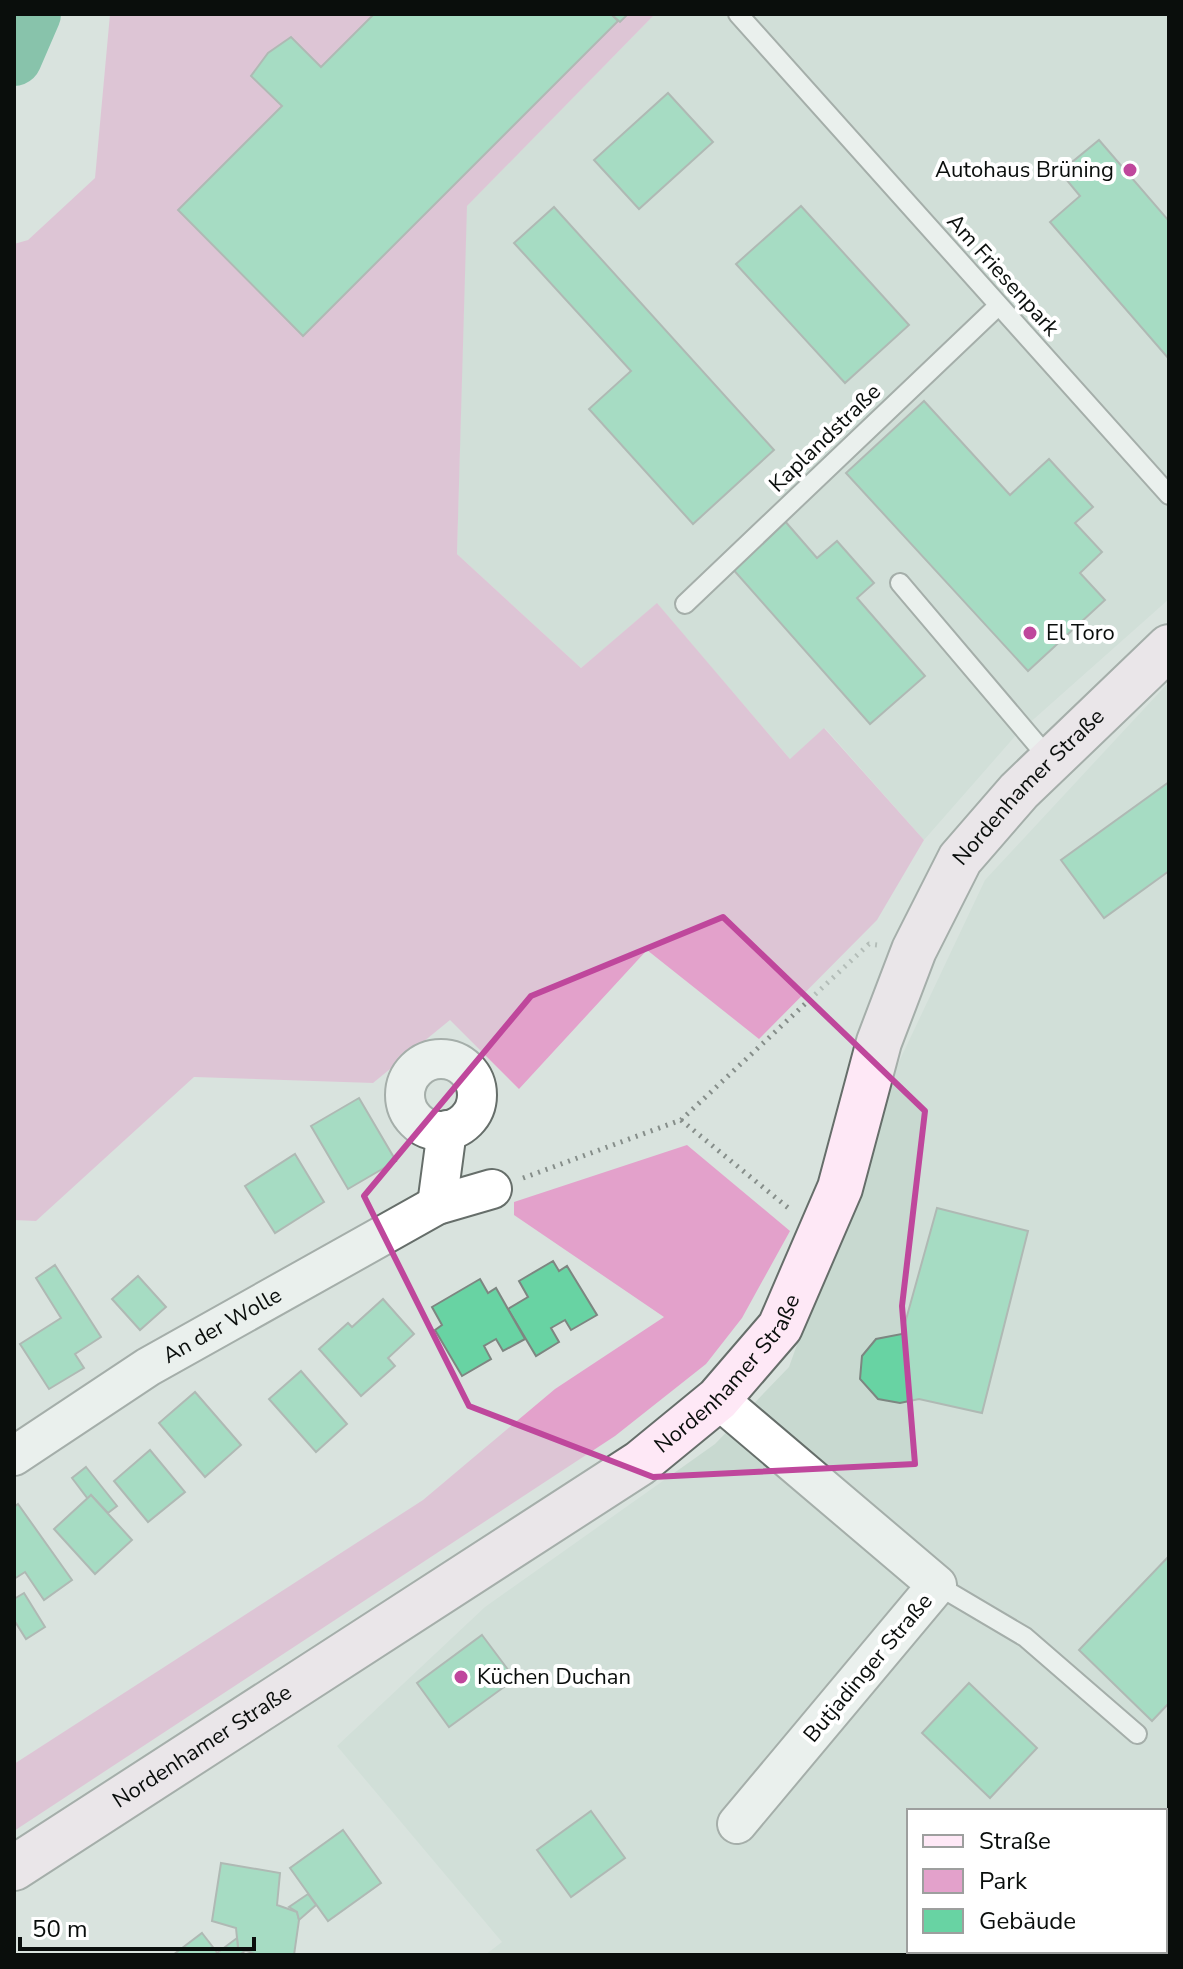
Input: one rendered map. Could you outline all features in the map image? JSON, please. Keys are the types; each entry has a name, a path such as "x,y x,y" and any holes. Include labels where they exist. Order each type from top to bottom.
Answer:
{"street":[{"name":"Nordenhamer Straße","path":"14,1868 627,1472 718,1399 780,1327 822,1236 840,1188 879,1042 914,950 960,859 1019,791 1169,647"},
{"path":"437,1205 447,1130"},
{"name":"An der Wolle","path":"14,1456 148,1367 437,1205 492,1189"},
{"name":"Butjadinger Straße","path":"718,1399 937,1585 737,1824"}],"lane":[{"name":"Am Friesenpark","path":"738,14 1169,495"},
{"name":"Kaplandstraße","path":"685,604 998,306"},
{"path":"900,583 1051,761"},
{"path":"937,1585 1025,1637 1137,1734"}],"path":[{"path":"492,1189 681,1120 869,944 914,950"},
{"path":"681,1120 822,1236"}],"highlighted area":[{"path":"723,917 925,1111 902,1306 915,1464 653,1477 469,1406 364,1196 531,996"}],"shaded area":[{"path":"655,14 1169,14 1169,599 1017,734 924,840 825,728 791,760 657,604 581,668 457,554 466,206"},
{"path":"1169,682 1169,1955 485,1955 502,1942 337,1746 485,1607 715,1444 789,1367 897,1066 985,880"}],"green space":[{"path":"110,14 655,14 467,206 457,554 581,668 657,603 790,759 824,728 924,840 877,920 759,1039 647,950 519,1089 450,1020 373,1083 194,1077 36,1221 14,1220 14,244 28,240 95,178"},
{"path":"687,1145 790,1231 742,1318 706,1364 615,1436 14,1831 14,1764 423,1500 555,1389 664,1317 514,1215 514,1202"}],"building":[{"path":"374,14 611,14 618,21 303,336 178,210 282,106 251,76 268,53 291,37 321,67"},
{"path":"611,14 628,14 620,22"},
{"path":"668,93 713,142 639,209 594,160"},
{"path":"1099,140 1169,221 1169,359 1050,222 1080,196 1060,172"},
{"path":"801,206 909,325 845,383 736,264"},
{"path":"554,207 774,450 693,524 589,409 631,371 514,243"},
{"path":"924,401 1010,495 1049,459 1093,507 1075,523 1102,552 1080,573 1105,600 1028,671 846,473"},
{"path":"784,520 817,558 837,541 874,583 857,598 925,676 870,724 731,567"},
{"path":"1169,782 1169,871 1104,918 1061,860"},
{"path":"359,1098 396,1161 348,1189 311,1126"},
{"path":"295,1154 324,1202 275,1233 245,1186"},
{"path":"937,1208 1028,1231 982,1413 919,1399 900,1403 878,1399 860,1379 862,1356 876,1339 902,1334"},
{"path":"553,1261 559,1271 567,1266 597,1315 571,1330 565,1320 551,1328 559,1342 536,1356 508,1309 528,1297 519,1281"},
{"path":"55,1265 101,1337 75,1354 84,1368 49,1389 20,1344 61,1318 36,1278"},
{"path":"138,1276 166,1307 140,1330 112,1299"},
{"path":"480,1279 488,1293 496,1288 525,1339 503,1351 496,1339 484,1346 491,1359 462,1376 435,1330 442,1325 432,1307"},
{"path":"383,1299 414,1334 388,1358 395,1366 361,1396 319,1349 348,1323 352,1327"},
{"path":"301,1371 347,1424 316,1452 269,1399"},
{"path":"195,1392 241,1445 205,1477 159,1423"},
{"path":"150,1450 185,1492 148,1522 114,1481"},
{"path":"86,1467 117,1506 108,1513 91,1495 88,1499 72,1478"},
{"path":"91,1495 132,1540 95,1574 54,1529"},
{"path":"18,1504 72,1580 44,1600 25,1572 14,1579 14,1507"},
{"path":"1169,1556 1169,1703 1152,1721 1079,1650"},
{"path":"24,1593 45,1627 26,1639 14,1620 14,1599"},
{"path":"482,1635 515,1679 449,1727 417,1683"},
{"path":"969,1683 1037,1748 990,1798 922,1733"},
{"path":"591,1811 625,1858 571,1897 537,1850"},
{"path":"343,1830 381,1883 328,1921 290,1868"},
{"path":"221,1863 280,1873 277,1905 297,1912 299,1920 294,1955 258,1955 238,1948 236,1928 212,1921"},
{"path":"308,1894 316,1905 299,1920 297,1912 289,1907"},
{"path":"202,1933 219,1955 173,1955"},
{"path":"237,1938 238,1948 245,1951 239,1955 217,1953"}],"waterway":[{"path":"14,58 33,14"}],"place":[{"name":"Autohaus Brüning","path":"1130,170"},
{"name":"El Toro","path":"1030,633"},
{"name":"Küchen Duchan","path":"461,1677"}]}
